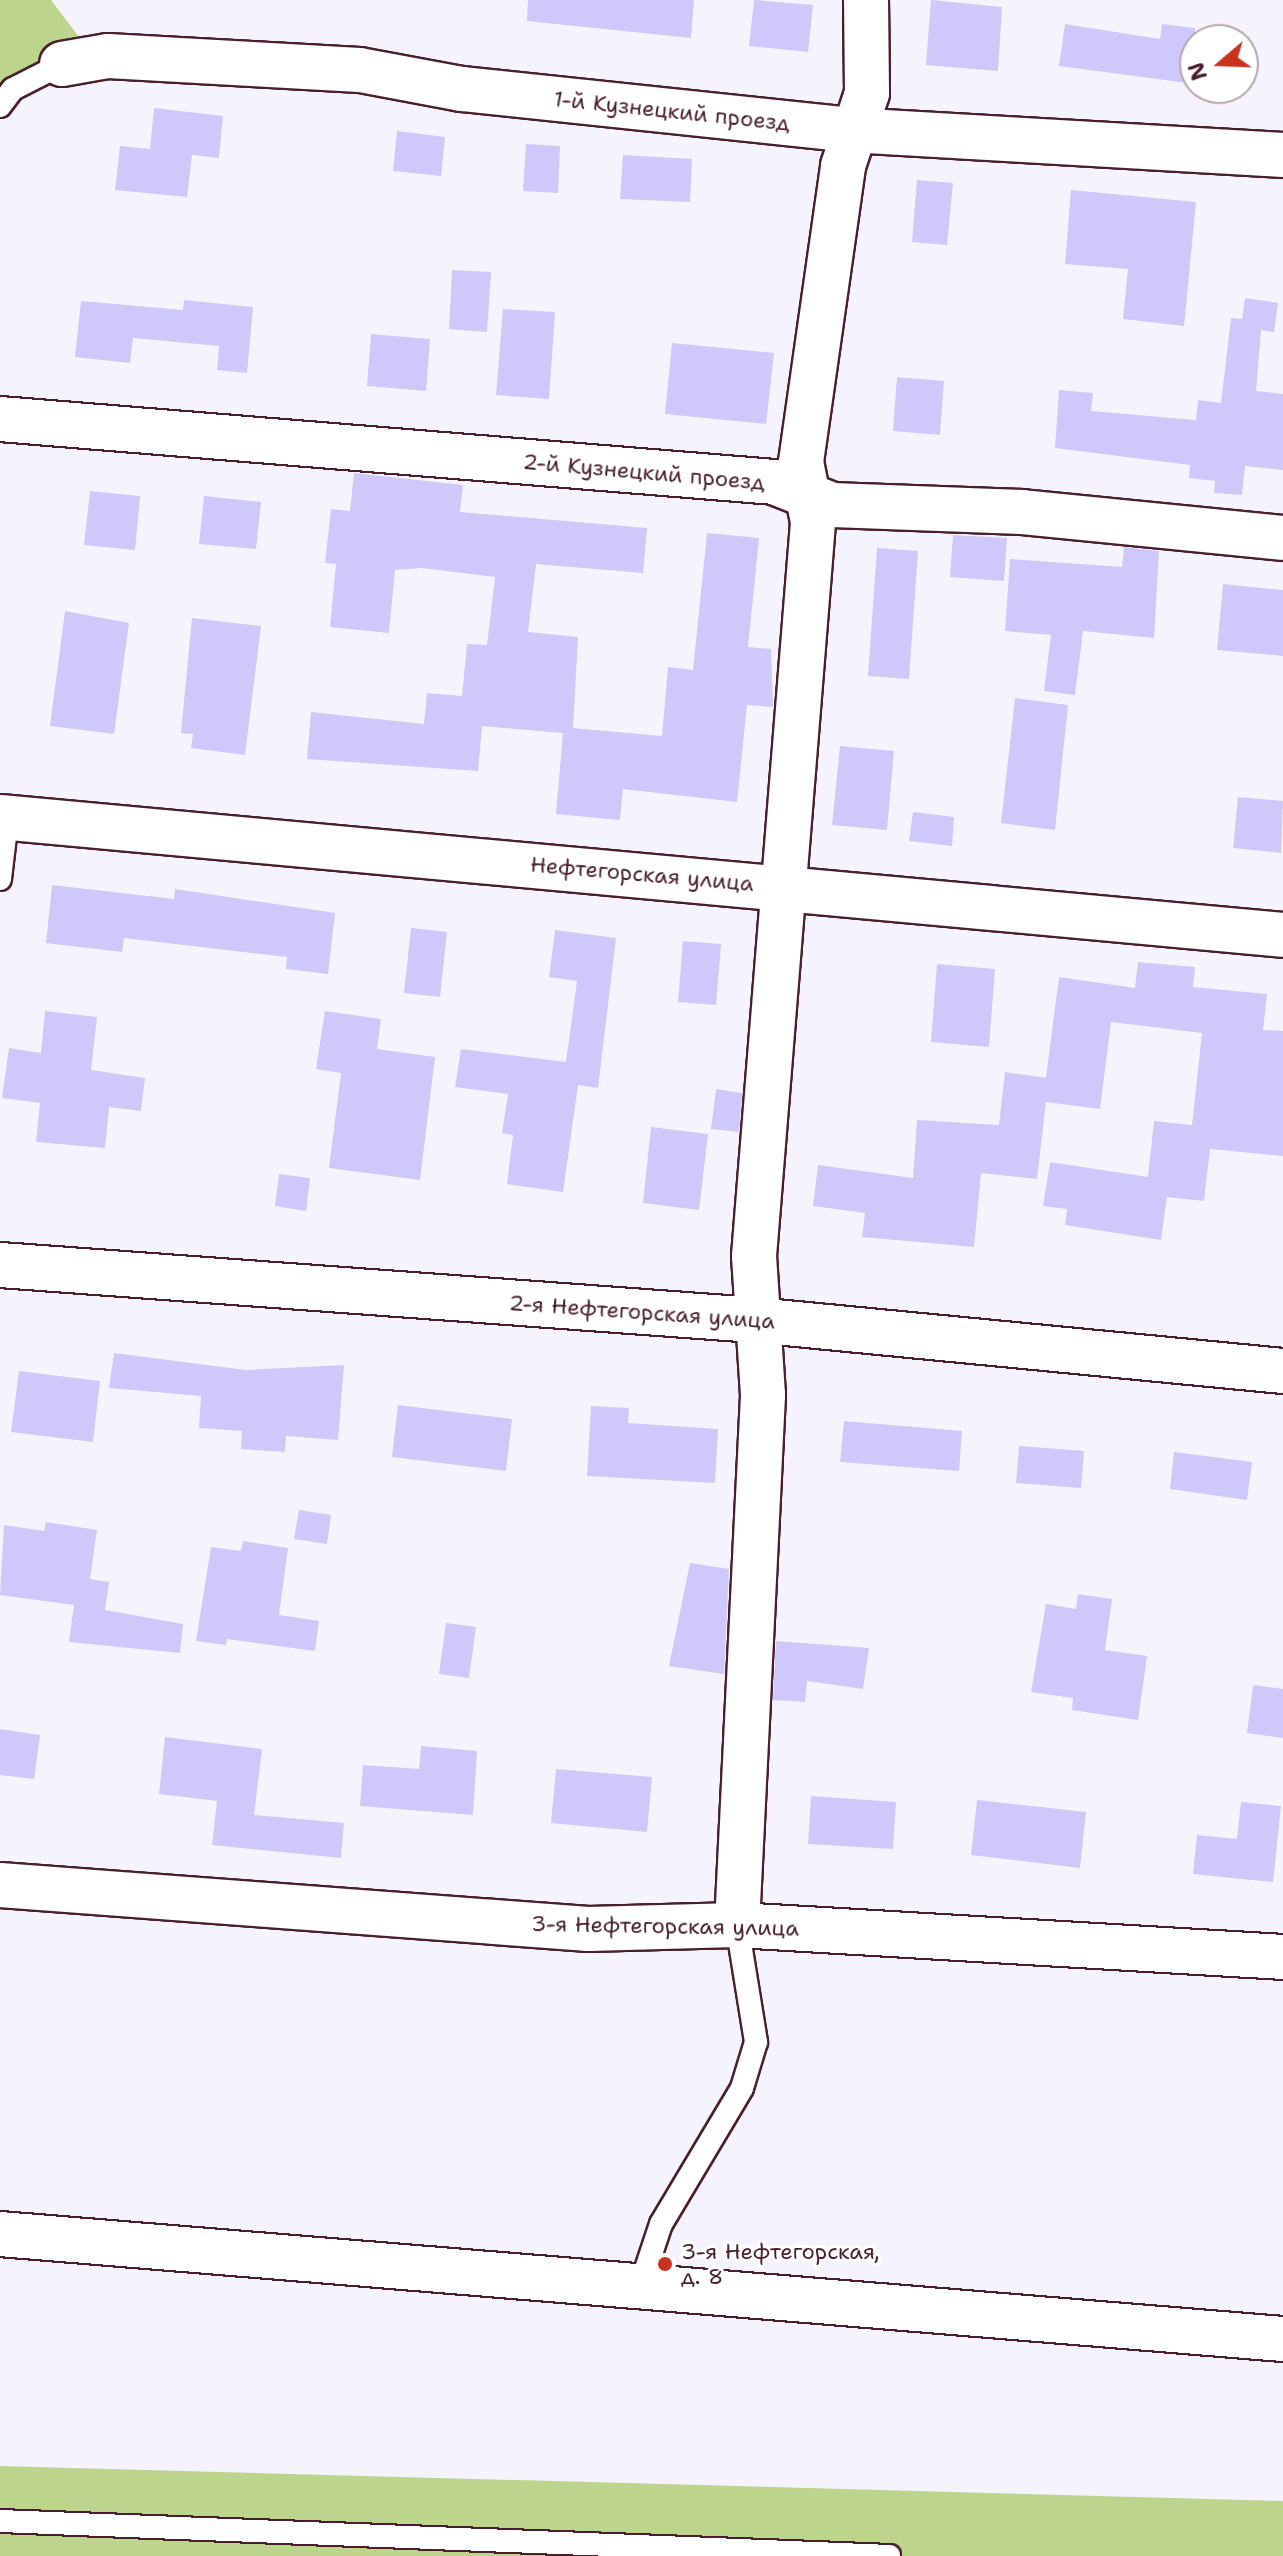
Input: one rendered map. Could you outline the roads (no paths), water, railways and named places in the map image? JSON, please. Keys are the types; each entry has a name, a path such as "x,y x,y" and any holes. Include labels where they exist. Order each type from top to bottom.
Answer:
{"street":[{"path":"737,1925 763,1395 755,1320 783,886 813,522 801,462 850,130 867,93 866,0"},
{"name":"1-й Кузнецкий проезд","path":"62,64 108,56 360,70 462,89 850,130 1283,155"},
{"name":"2-й Кузнецкий проезд","path":"0,419 774,482 832,505 1022,512 1283,538"},
{"name":"Нефтегорская улица","path":"4,818 783,886 1283,935"},
{"name":"2-я Нефтегорская улица","path":"5,1259 755,1320 1283,1371"},
{"name":"3-я Нефтегорская улица","path":"0,1885 588,1929 737,1925 1283,1957"},
{"path":"0,2234 1283,2339"}],"lane":[{"path":"0,106 13,89 62,64"},
{"path":"0,879 4,818"},
{"path":"640,2287 661,2224 742,2088 756,2042 737,1925"},
{"path":"0,2521 679,2552 889,2556"}],"place":[{"name":"3-я Нефтегорская, д. 8","path":"665,2264"}]}
